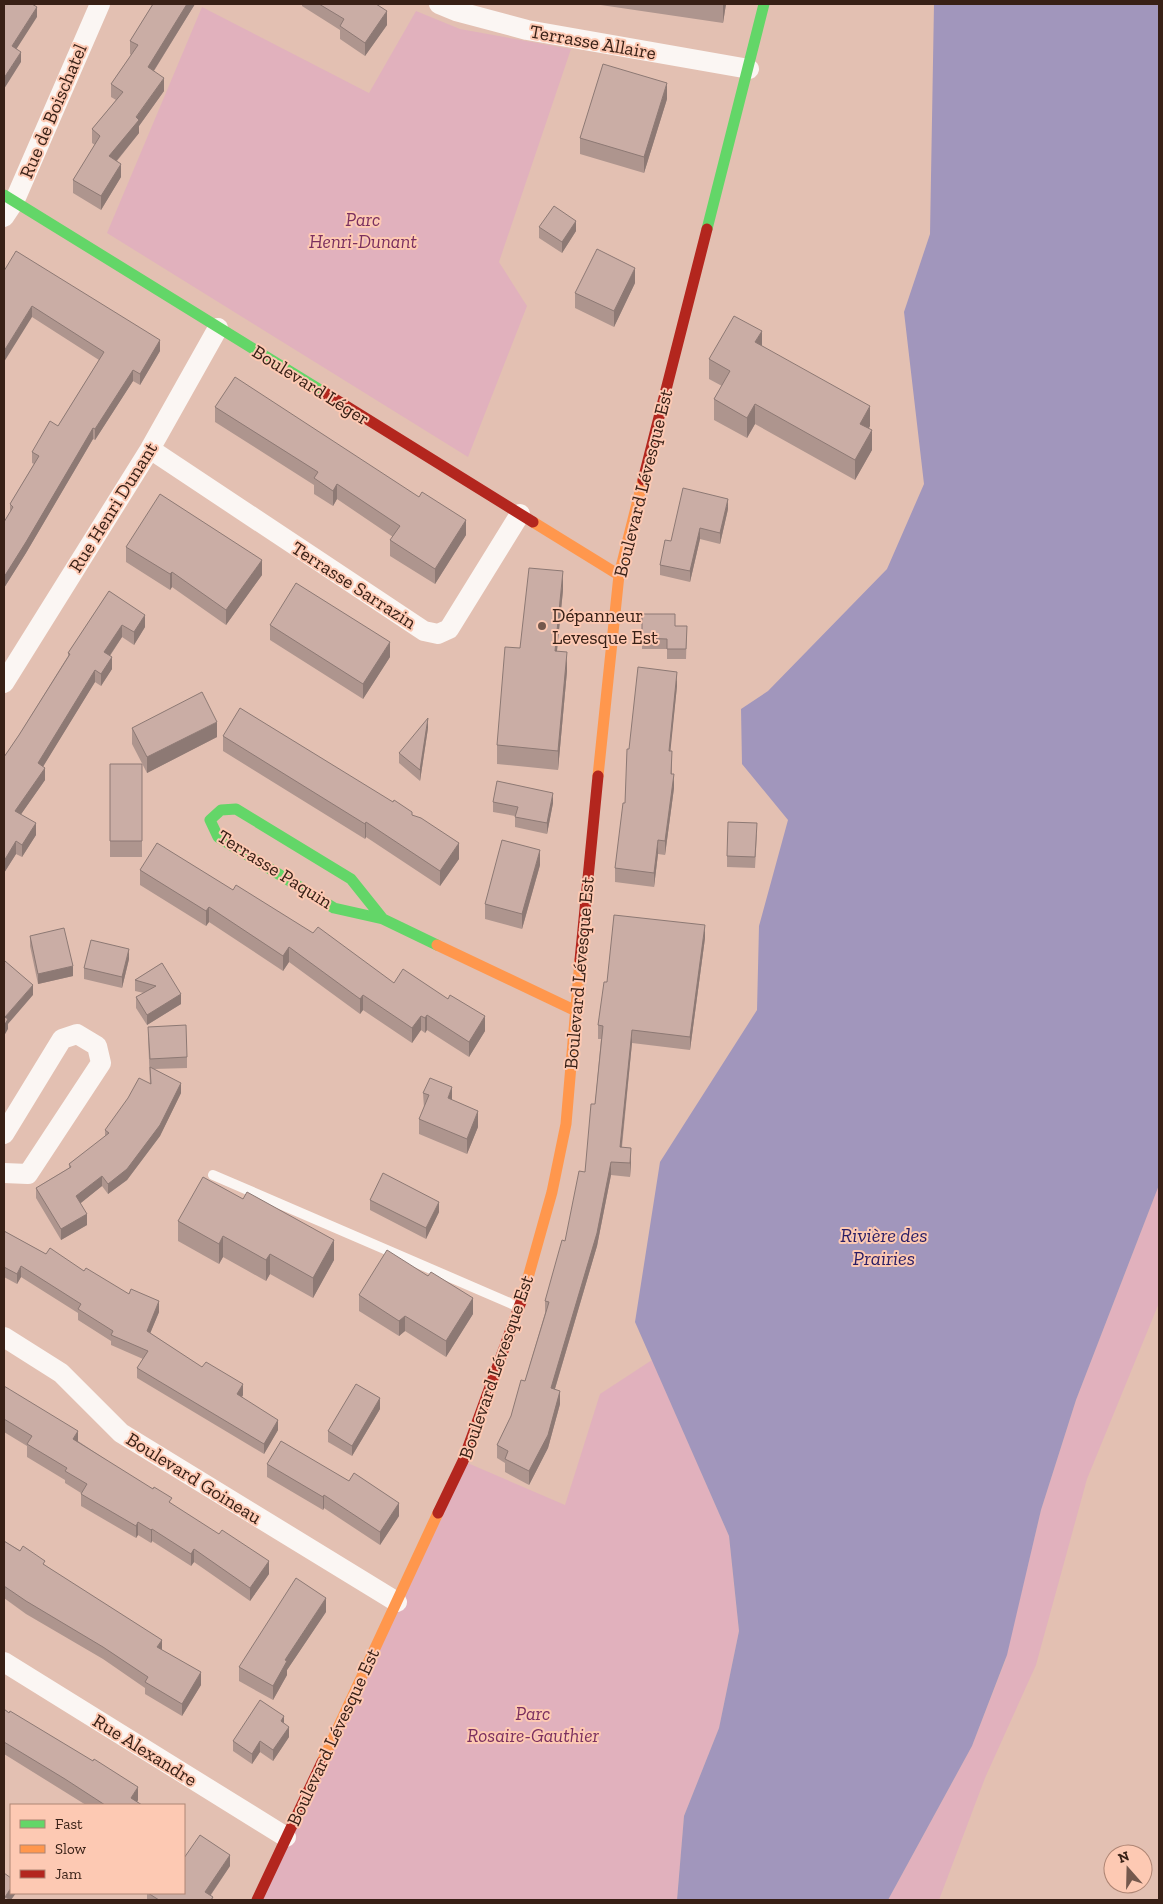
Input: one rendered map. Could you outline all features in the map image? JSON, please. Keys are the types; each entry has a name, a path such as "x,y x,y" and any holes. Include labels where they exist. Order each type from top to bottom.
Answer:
{"street":[{"name":"Rue de Boischatel","path":"7,205 100,4"},
{"name":"Terrasse Allaire","path":"439,4 456,11 536,32 749,69"},
{"name":"Boulevard Lévesque Est","path":"258,1900 463,1461 520,1307 552,1192 566,1124 591,841 619,575 764,4"},
{"name":"Boulevard Léger","path":"7,205 218,328 619,575"},
{"name":"Rue Henri Dunant","path":"4,683 150,449 218,328"},
{"name":"Terrasse Sarrazin","path":"150,449 424,631 438,634 449,629 520,514"},
{"name":"Terrasse Paquin","path":"383,919 351,879 236,809 226,807 215,812 210,820 212,828 218,837 334,908 383,919 576,1011"},
{"path":"4,1134 62,1039 77,1034 97,1046 101,1063 28,1174 4,1172"},
{"name":"Boulevard Goineau","path":"4,1337 61,1373 121,1433 397,1602"},
{"name":"Rue Alexandre","path":"4,1662 286,1838"}],"lane":[{"path":"212,1175 520,1307"}],"green space":[{"name":"Parc Henri-Dunant","path":"202,7 369,93 416,11 460,29 571,49 499,262 527,306 468,457 107,233"},
{"path":"1159,1185 1159,1303 1087,1479 1036,1665 985,1778 939,1900 888,1900 972,1746 1005,1661 1041,1510 1076,1400"},
{"name":"Parc Rosaire-Gauthier","path":"652,1360 729,1536 739,1631 719,1728 684,1816 677,1900 256,1900 463,1461 565,1505 600,1394"}],"water":[{"name":"Rivière des Prairies","path":"934,4 1159,4 1159,1185 1076,1400 1041,1510 1007,1655 972,1746 888,1900 677,1900 684,1816 719,1728 739,1631 729,1536 635,1322 660,1162 757,1010 759,926 788,820 742,764 741,709 768,691 887,569 924,484 904,312 930,234"}],"building":[{"path":"4,4 32,4 37,7 12,46 21,52 4,78"},
{"path":"153,4 187,4 148,67 164,78 136,117 139,120 109,156 121,164 101,196 73,180 100,136 92,129 123,92 111,84 138,45 130,41"},
{"path":"319,4 376,4 387,11 365,43 340,26 344,19"},
{"path":"603,64 667,83 644,157 580,138"},
{"path":"554,206 576,221 562,242 539,227"},
{"path":"597,249 635,268 614,311 575,293"},
{"path":"16,251 160,340 140,374 133,370 95,429 93,428 4,577 4,522 13,507 10,504 39,456 32,452 50,421 58,426 104,352 32,306 4,351 4,271"},
{"path":"734,316 762,331 755,342 870,406 860,424 872,430 855,460 755,404 747,418 714,399 730,371 709,359"},
{"path":"235,377 419,497 422,492 466,520 435,569 390,540 400,526 337,484 333,491 314,478 318,472 215,407"},
{"path":"683,488 728,499 720,533 700,528 690,571 660,565 665,540 671,541"},
{"path":"160,494 262,560 226,610 172,572 170,574 126,547"},
{"path":"529,568 563,571 555,651 567,652 558,751 497,745 505,647 520,648"},
{"path":"296,583 390,642 363,684 270,625"},
{"path":"109,591 145,615 134,632 122,625 104,652 112,657 101,674 95,670 38,763 45,768 15,811 36,823 22,845 16,841 4,861 4,757 70,654 68,653"},
{"path":"642,614 675,614 675,626 687,626 686,649 667,649 667,639 642,638"},
{"path":"638,667 677,672 669,751 672,751 671,774 674,774 665,841 658,840 654,873 615,868 623,803 625,803 627,749 629,749"},
{"path":"202,692 217,722 147,757 132,728"},
{"path":"240,708 393,802 394,800 412,812 412,815 421,818 459,843 440,871 366,822 365,824 223,736"},
{"path":"428,718 420,770 399,753"},
{"path":"110,764 142,764 142,841 110,841"},
{"path":"497,781 553,793 547,823 515,817 518,807 493,802"},
{"path":"728,822 757,823 755,857 727,856"},
{"path":"502,840 540,850 522,914 485,904"},
{"path":"157,843 233,890 236,885 313,933 318,927 394,983 403,969 448,999 450,995 485,1016 469,1042 427,1015 425,1018 421,1016 412,1028 363,995 360,999 289,947 283,956 209,907 206,911 140,870"},
{"path":"614,915 705,925 690,1037 632,1030 620,1147 631,1148 630,1163 611,1162 597,1233 551,1388 560,1391 548,1435 529,1471 505,1459 508,1451 497,1445 511,1416 521,1380 525,1381 549,1302 545,1301 562,1240 565,1241 579,1171 585,1172 591,1104 595,1104 603,1026 598,1025 604,982 607,982"},
{"path":"64,928 73,966 38,974 30,936"},
{"path":"91,940 129,949 122,977 84,968"},
{"path":"5,961 33,985 5,1017 8,1019 4,1026 4,963"},
{"path":"162,963 181,994 147,1015 136,997 156,986 135,980"},
{"path":"186,1025 187,1057 150,1059 148,1027"},
{"path":"150,1067 181,1083 160,1125 127,1169 108,1184 102,1176 76,1196 87,1214 61,1229 36,1188 71,1167 69,1164 109,1133 105,1130 128,1098 139,1078 151,1084"},
{"path":"430,1078 452,1087 448,1098 478,1111 467,1139 419,1119 429,1095 423,1093"},
{"path":"383,1173 439,1202 426,1228 370,1200"},
{"path":"203,1177 243,1199 247,1192 334,1240 313,1278 270,1254 266,1260 223,1236 219,1244 178,1221"},
{"path":"4,1231 46,1254 50,1248 84,1271 86,1268 129,1294 131,1289 159,1301 147,1331 202,1367 206,1362 243,1384 237,1394 278,1420 264,1444 137,1368 148,1351 111,1335 113,1331 78,1309 81,1304 21,1266 17,1274 4,1267"},
{"path":"387,1250 428,1276 431,1272 473,1298 446,1341 405,1316 399,1321 359,1295"},
{"path":"356,1384 380,1398 352,1446 328,1431"},
{"path":"4,1386 78,1431 73,1439 153,1489 154,1487 172,1498 169,1502 219,1534 222,1530 269,1561 250,1588 194,1549 191,1554 152,1529 138,1522 136,1526 81,1494 87,1484 65,1471 67,1468 27,1444 32,1436 4,1419"},
{"path":"281,1441 349,1481 354,1473 399,1503 380,1532 324,1495 323,1497 267,1464"},
{"path":"4,1541 20,1551 23,1546 45,1561 43,1564 162,1640 157,1647 201,1672 182,1704 145,1682 148,1677 103,1647 4,1586"},
{"path":"296,1578 326,1598 285,1660 287,1661 273,1686 239,1667"},
{"path":"260,1700 284,1716 281,1721 289,1727 273,1750 260,1741 252,1754 233,1741"},
{"path":"4,1709 93,1761 94,1759 138,1787 131,1798 140,1804 103,1804 4,1742"},
{"path":"200,1835 230,1855 205,1892 213,1897 211,1900 159,1900 150,1894 185,1894 185,1857"},
{"path":"4,1873 10,1877 10,1890 5,1897 11,1900 4,1900"}],"traffic: fast":[{"path":"707,229 764,4"},
{"path":"4,195 325,393"},
{"path":"383,919 351,879 236,809 221,810 210,820 218,837 334,908 383,919 437,945"}],"traffic: slow":[{"path":"598,776 619,575 643,480"},
{"path":"533,522 619,575"},
{"path":"437,945 576,1011"},
{"path":"522,1299 552,1192 566,1124 580,960"},
{"path":"322,1762 438,1513"}],"traffic: jam":[{"path":"643,480 707,229"},
{"path":"325,393 533,522"},
{"path":"580,960 598,776"},
{"path":"438,1513 463,1461 522,1299"},
{"path":"257,1900 322,1762"}],"place":[{"name":"Dépanneur Levesque Est","path":"542,626"}]}
